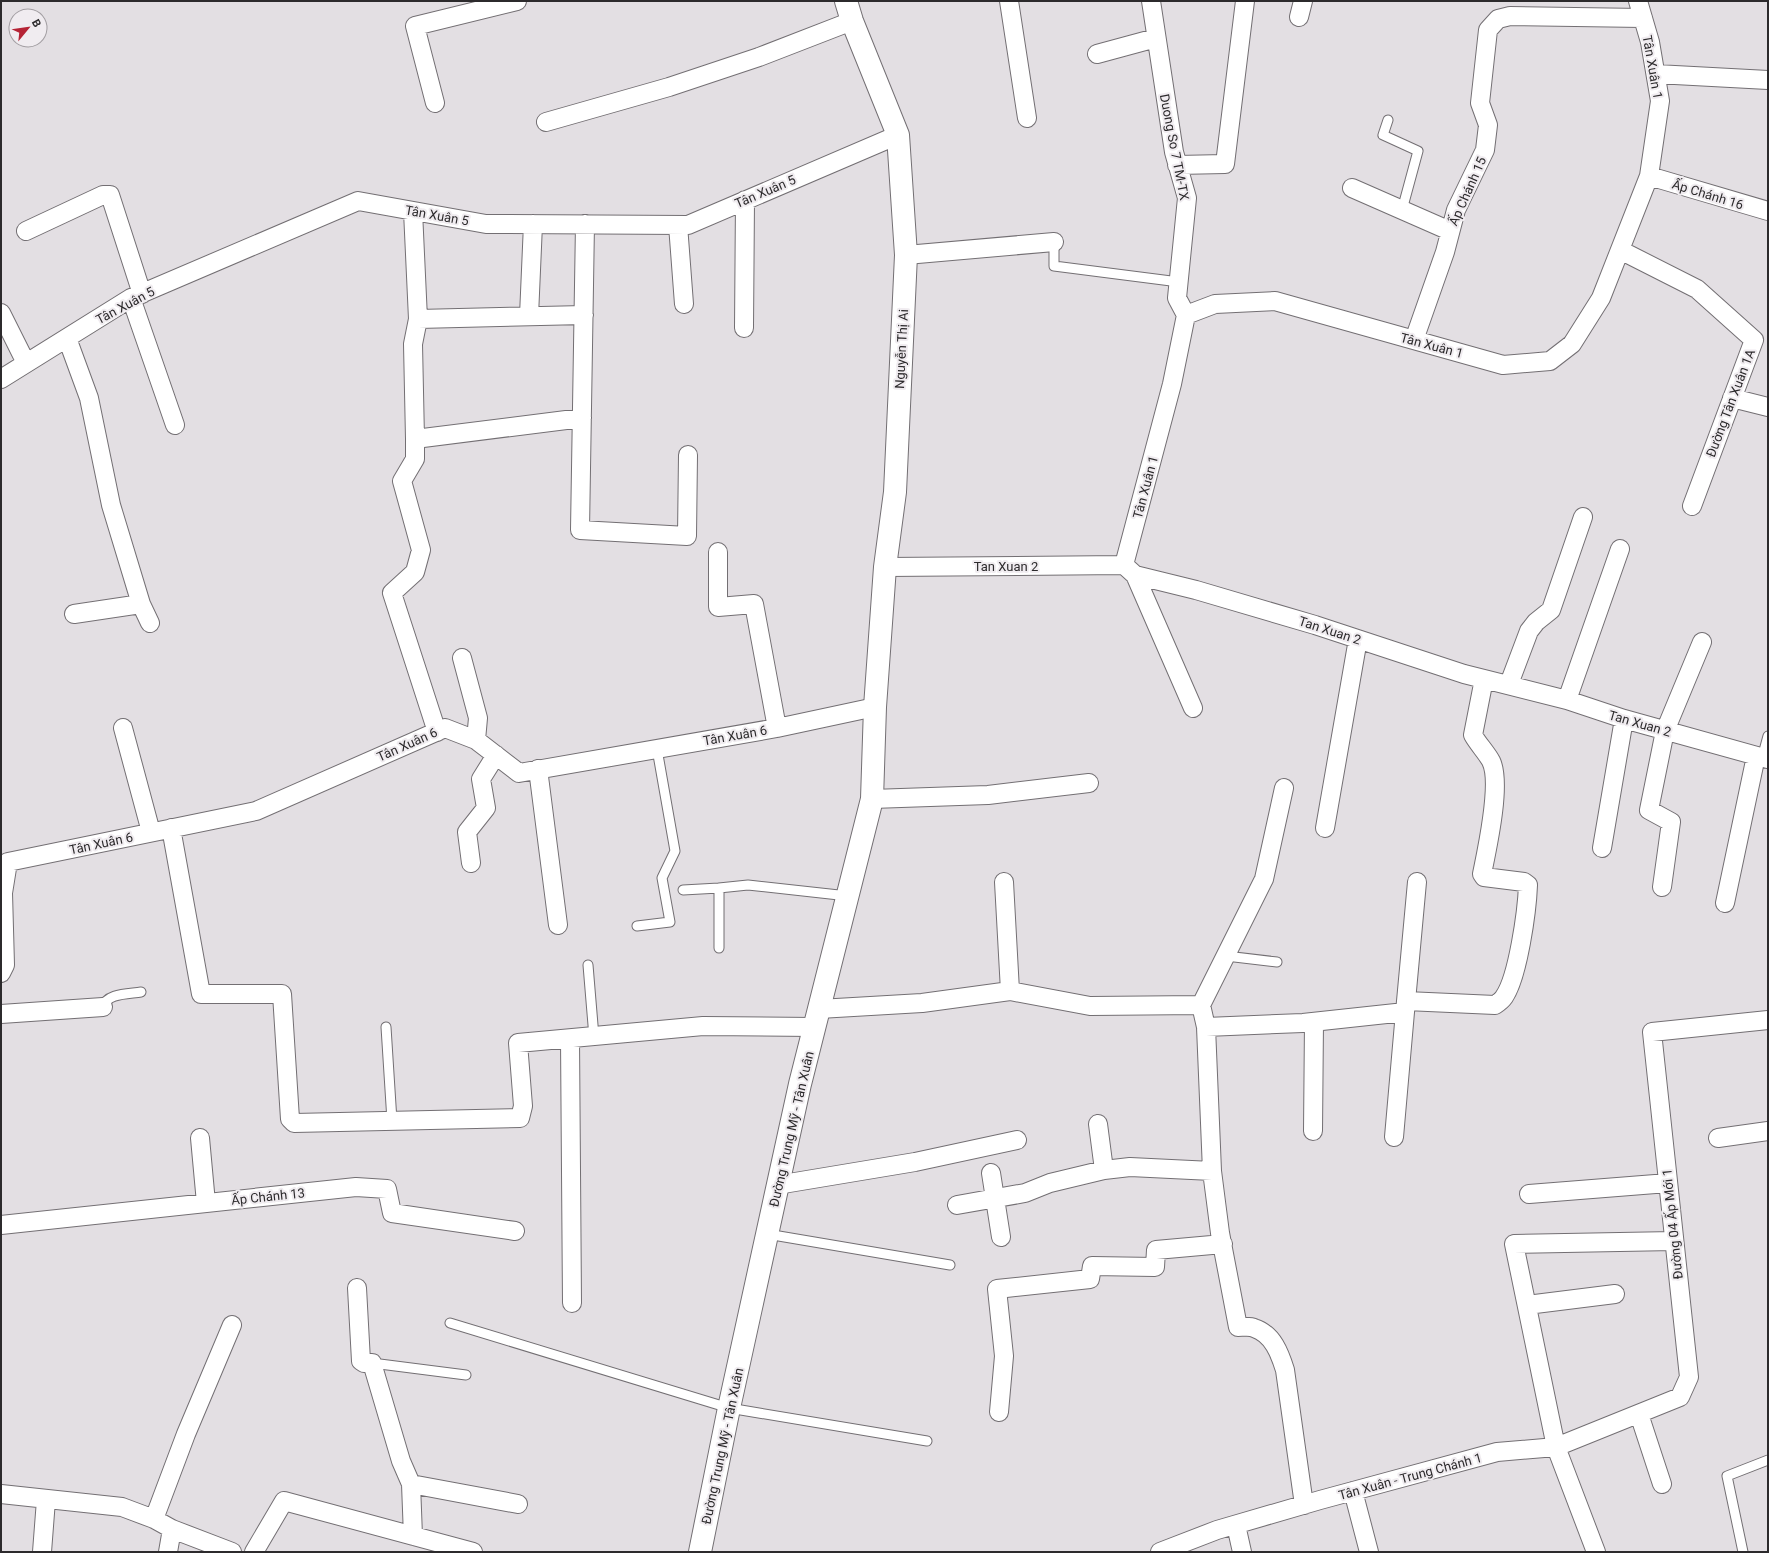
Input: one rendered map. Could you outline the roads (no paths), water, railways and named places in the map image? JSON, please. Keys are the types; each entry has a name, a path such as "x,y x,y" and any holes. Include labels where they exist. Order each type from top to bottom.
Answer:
{"street":[{"path":"435,103 415,26 518,1"},
{"path":"1009,1 1027,118"},
{"name":"Duong So 7 TM-TX","path":"1151,1 1177,166 1187,198 1177,298 1186,315"},
{"path":"1177,166 1225,164 1245,1"},
{"name":"Tân Xuân 1","path":"1129,570 1172,384 1186,315 1215,304 1275,301 1503,364 1550,361 1572,344 1601,298 1649,176 1660,101 1656,74 1638,1"},
{"path":"546,122 669,87 759,57 849,11"},
{"name":"Nguyễn Thị Ai","path":"849,11 898,135 906,255 895,492 885,567 875,707"},
{"name":"Ấp Chánh 15","path":"1414,340 1444,252 1456,210 1485,150 1488,125 1480,103 1488,30 1498,19 1510,16 1643,18"},
{"path":"1097,54 1156,38"},
{"path":"1656,74 1768,80"},
{"name":"Tân Xuân 5","path":"1,379 137,296 358,201 486,224 688,224 898,135"},
{"name":"Ấp Chánh 16","path":"1649,176 1768,211"},
{"path":"1352,188 1450,230"},
{"path":"26,230 103,195 110,194 137,296 175,425"},
{"path":"744,328 745,200"},
{"path":"413,211 418,319 413,344 415,459 402,481 421,550 415,572 392,593 437,732"},
{"path":"529,316 534,224"},
{"path":"585,224 580,530 687,536 688,455"},
{"path":"678,224 684,304"},
{"path":"906,255 1054,242"},
{"name":"Đường Tân Xuân 1A","path":"1620,250 1697,289 1754,340 1692,506"},
{"path":"1,313 26,363"},
{"path":"418,319 584,315"},
{"path":"67,338 89,398 111,505 141,604 150,623"},
{"path":"1732,398 1768,407"},
{"path":"414,439 582,418"},
{"path":"1510,684 1529,631 1536,622 1551,610 1583,517"},
{"path":"1567,700 1620,549"},
{"path":"718,552 718,607 754,604 777,728"},
{"name":"Tan Xuan 2","path":"885,567 1129,570 1358,639 1464,674 1510,684 1567,700 1624,720 1762,758"},
{"path":"1129,570 1193,708"},
{"path":"74,614 141,604"},
{"path":"1326,828 1358,639"},
{"path":"1662,887 1671,822 1649,810 1666,731 1702,642"},
{"path":"462,658 478,718 476,740"},
{"path":"1206,1027 1314,1022 1406,1006 1495,1005 1504,998 1511,983 1517,963 1528,886 1524,882 1484,877 1482,874 1492,822 1495,778 1491,760 1473,735 1484,679"},
{"name":"Tân Xuân 6","path":"1,973 5,965 3,893 5,862 256,811 445,728 476,740 519,773 777,728 875,707"},
{"name":"Đường Trung Mỹ - Tân Xuân","path":"700,1552 777,1185 872,799 875,707"},
{"path":"1602,848 1624,720"},
{"path":"123,728 151,832"},
{"path":"471,863 467,832 486,808 481,779 496,755"},
{"path":"1725,904 1762,758"},
{"path":"538,770 558,925"},
{"path":"872,799 988,795 1089,783"},
{"path":"1284,788 1264,879 1201,1005 1206,1027 1212,1172 1238,1327 1254,1328 1267,1335 1279,1351 1285,1370 1304,1505"},
{"path":"171,828 201,994 282,994 291,1121 294,1123 520,1118 523,1106 518,1043 703,1026 817,1018 1010,991 1090,1006 1201,1005"},
{"path":"1004,882 1010,991"},
{"path":"1394,1137 1417,882"},
{"path":"1,1014 104,1007"},
{"name":"Đường 04 Ấp Mới 1","path":"1556,1447 1680,1397 1689,1377 1652,1032 1768,1020"},
{"path":"1313,1131 1314,1022"},
{"path":"570,1039 572,1303"},
{"path":"1098,1124 1104,1170"},
{"path":"1718,1138 1768,1131"},
{"path":"200,1138 206,1203"},
{"path":"777,1185 915,1162 1017,1140"},
{"path":"957,1205 1025,1193 1050,1183 1104,1170 1130,1167 1212,1172"},
{"path":"991,1173 1001,1237"},
{"path":"1529,1194 1668,1183"},
{"name":"Ấp Chánh 13","path":"1,1225 356,1187 387,1189 392,1213 515,1231"},
{"path":"1596,1552 1556,1447 1514,1244 1674,1241"},
{"path":"999,1412 1004,1356 997,1289 1090,1278 1092,1266 1155,1267 1156,1250 1223,1244"},
{"path":"357,1288 361,1361 364,1363 372,1363 401,1461 411,1484 413,1536"},
{"path":"1527,1305 1615,1294"},
{"path":"154,1519 186,1434 232,1325"},
{"path":"1639,1414 1662,1484"},
{"name":"Tân Xuân - Trung Chánh 1","path":"1160,1552 1236,1525 1497,1452 1556,1447"},
{"path":"411,1484 518,1504"},
{"path":"1354,1491 1369,1552"},
{"path":"1,1494 122,1507 154,1519 172,1529 232,1552"},
{"path":"42,1552 46,1500"},
{"path":"254,1552 284,1501 466,1551"},
{"path":"1236,1525 1242,1552"},
{"path":"168,1552 172,1529"}],"lane":[{"path":"1388,120 1383,135 1418,151 1402,210"},
{"path":"1054,242 1054,266 1178,282"},
{"path":"1762,758 1768,736"},
{"path":"637,926 670,922 662,878 675,852 657,749"},
{"path":"683,890 748,885 848,896"},
{"path":"720,888 720,948"},
{"path":"1226,956 1277,962"},
{"path":"588,965 594,1036"},
{"path":"104,1007 104,1002 109,998 141,992"},
{"path":"386,1027 392,1121"},
{"path":"767,1234 950,1265"},
{"path":"450,1323 729,1408 927,1441"},
{"path":"372,1363 466,1375"},
{"path":"1743,1552 1727,1476 1768,1460"}]}
